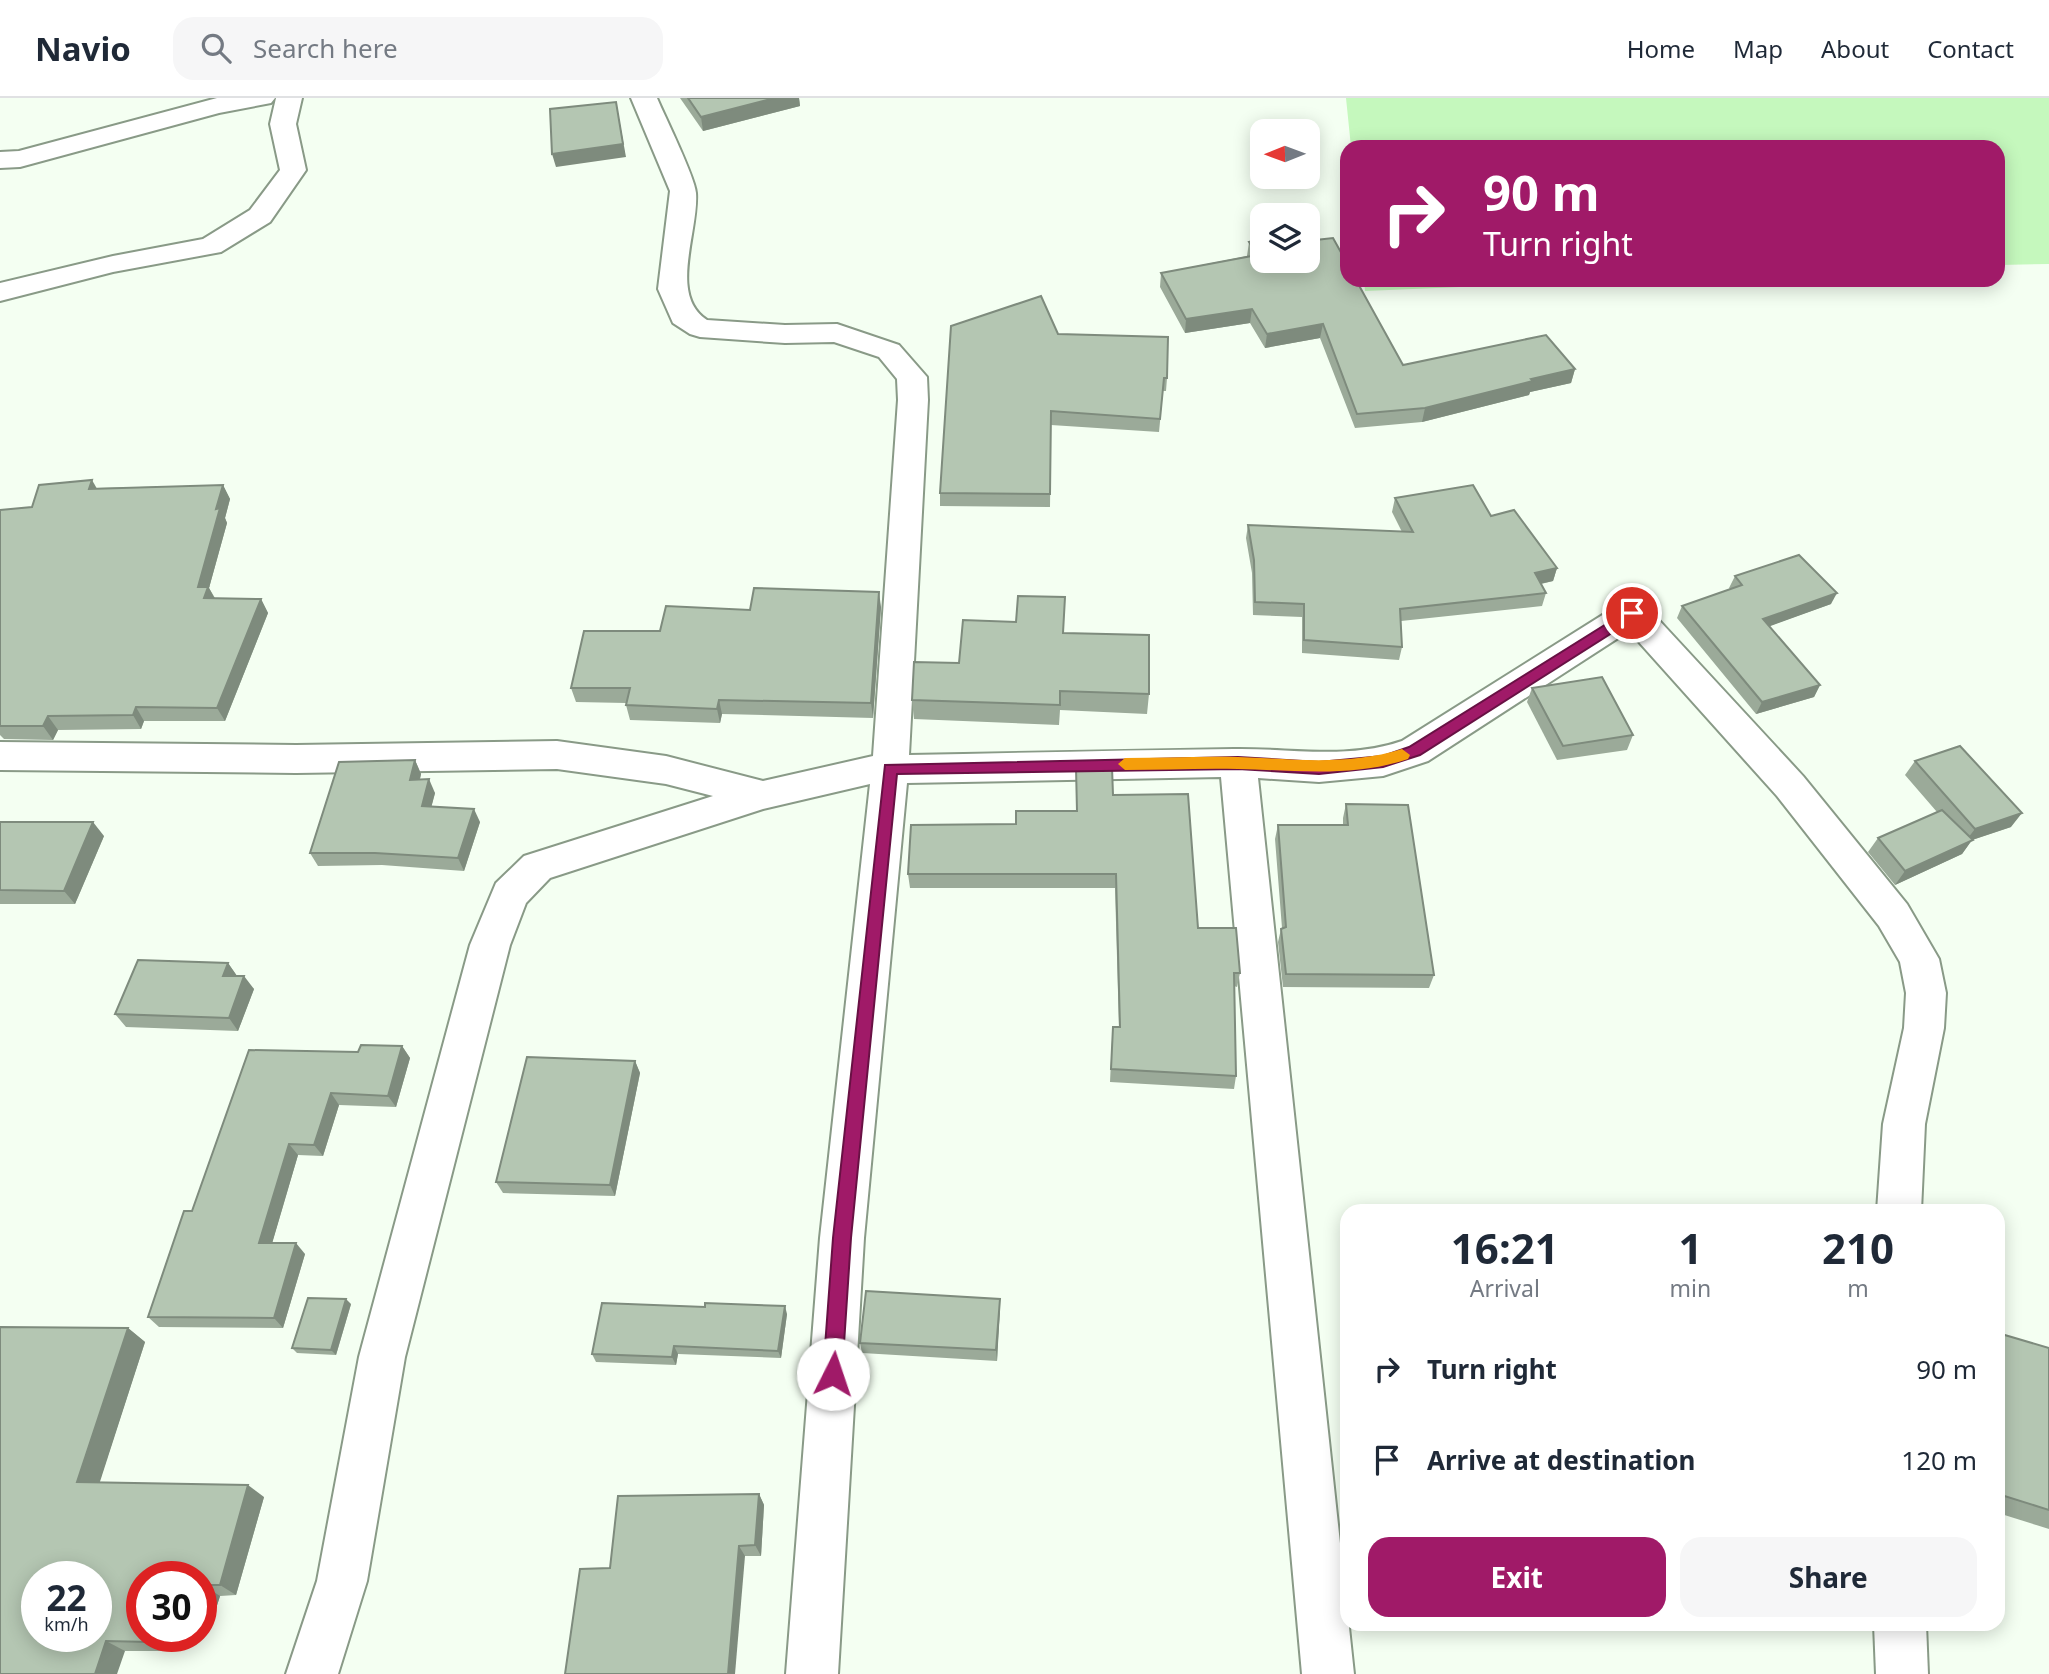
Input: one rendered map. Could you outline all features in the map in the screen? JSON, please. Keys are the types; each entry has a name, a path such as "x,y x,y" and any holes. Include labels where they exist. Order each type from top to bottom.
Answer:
{"street":[{"path":"0,160 20,159 217,106 262,98"},
{"path":"0,292 113,264 211,246 260,216 293,170 284,124 289,98"},
{"path":"644,98 683,191 671,289 683,317 700,328 785,334 837,333 889,351 912,377 913,400 890,769 842,1238 812,1674"},
{"path":"312,1674 342,1581 382,1357 490,945 510,894 537,867 763,795 865,770 1238,763 1319,768 1383,762 1415,751 1632,613 1790,786 1893,915 1919,959 1926,993 1924,1028 1904,1124 1899,1204"},
{"path":"0,756 296,759 557,755 666,770 763,795"},
{"path":"1238,763 1328,1674"},
{"path":"1900,1631 1902,1674"}],"green space":[{"path":"1346,98 2049,98 2049,264 2005,265 2005,140 1350,140"},
{"path":"1365,287 1462,287 1365,291"}],"building":[{"path":"688,98 775,98 701,117"},
{"path":"616,102 623,144 552,154 550,109"},
{"path":"1333,238 1340,251 1340,287 1360,287 1403,365 1546,335 1575,369 1425,408 1357,414 1323,324 1267,334 1252,309 1186,319 1161,273 1250,256 1250,273 1320,273 1320,240"},
{"path":"1041,296 1058,334 1168,337 1167,378 1164,378 1160,419 1051,411 1050,494 940,493 951,326"},
{"path":"92,480 89,489 223,485 216,509 220,508 198,587 208,587 204,598 261,599 217,708 136,707 133,715 48,716 43,726 0,726 0,510 32,507 39,485"},
{"path":"1473,485 1491,516 1514,510 1557,568 1535,573 1546,593 1400,609 1402,647 1304,640 1304,604 1255,602 1254,560 1248,525 1413,532 1395,498"},
{"path":"1799,555 1837,593 1763,619 1820,685 1762,702 1682,606 1742,585 1735,576"},
{"path":"754,588 879,592 871,703 719,700 717,709 626,705 630,688 571,688 584,631 660,631 666,606 750,610"},
{"path":"1018,596 1065,597 1063,633 1149,635 1149,694 1060,691 1060,705 912,700 914,662 959,663 963,620 1016,622"},
{"path":"1602,677 1633,735 1563,746 1532,688"},
{"path":"1960,746 2022,813 1975,829 1915,761"},
{"path":"415,760 410,780 429,779 422,806 474,809 458,858 375,853 310,853 339,762"},
{"path":"1112,767 1113,795 1188,794 1198,928 1236,928 1240,973 1234,973 1236,1076 1111,1069 1113,1027 1120,1027 1116,874 908,874 911,825 1016,824 1016,811 1077,811 1076,768"},
{"path":"1346,804 1408,805 1434,975 1286,974 1281,929 1286,927 1278,825 1348,825"},
{"path":"1942,810 1973,840 1905,871 1878,838"},
{"path":"0,822 93,822 64,891 0,890"},
{"path":"138,960 228,963 223,976 244,976 229,1018 115,1014"},
{"path":"361,1045 402,1046 388,1096 331,1093 314,1145 289,1144 259,1243 296,1243 274,1318 148,1317 184,1211 192,1211 249,1050 358,1052"},
{"path":"527,1057 635,1061 610,1185 496,1182"},
{"path":"866,1291 1000,1299 996,1350 860,1343"},
{"path":"308,1298 346,1299 331,1350 292,1348"},
{"path":"602,1303 705,1307 705,1303 785,1306 778,1351 674,1346 672,1357 592,1354"},
{"path":"0,1327 128,1328 77,1482 248,1485 220,1585 217,1585 217,1561 126,1561 126,1641 112,1641 112,1561 21,1561 21,1652 102,1652 95,1674 0,1674"},
{"path":"2005,1335 2049,1348 2049,1510 2005,1496"},
{"path":"759,1494 755,1545 739,1546 728,1674 565,1674 580,1569 610,1568 618,1496"}],"slow traffic":[{"path":"1125,764 1238,763 1319,768 1383,762 1402,755"}],"route":[{"path":"833,1374 842,1238 890,769 927,766 1238,763 1319,768 1383,762 1415,751 1632,613"}]}
